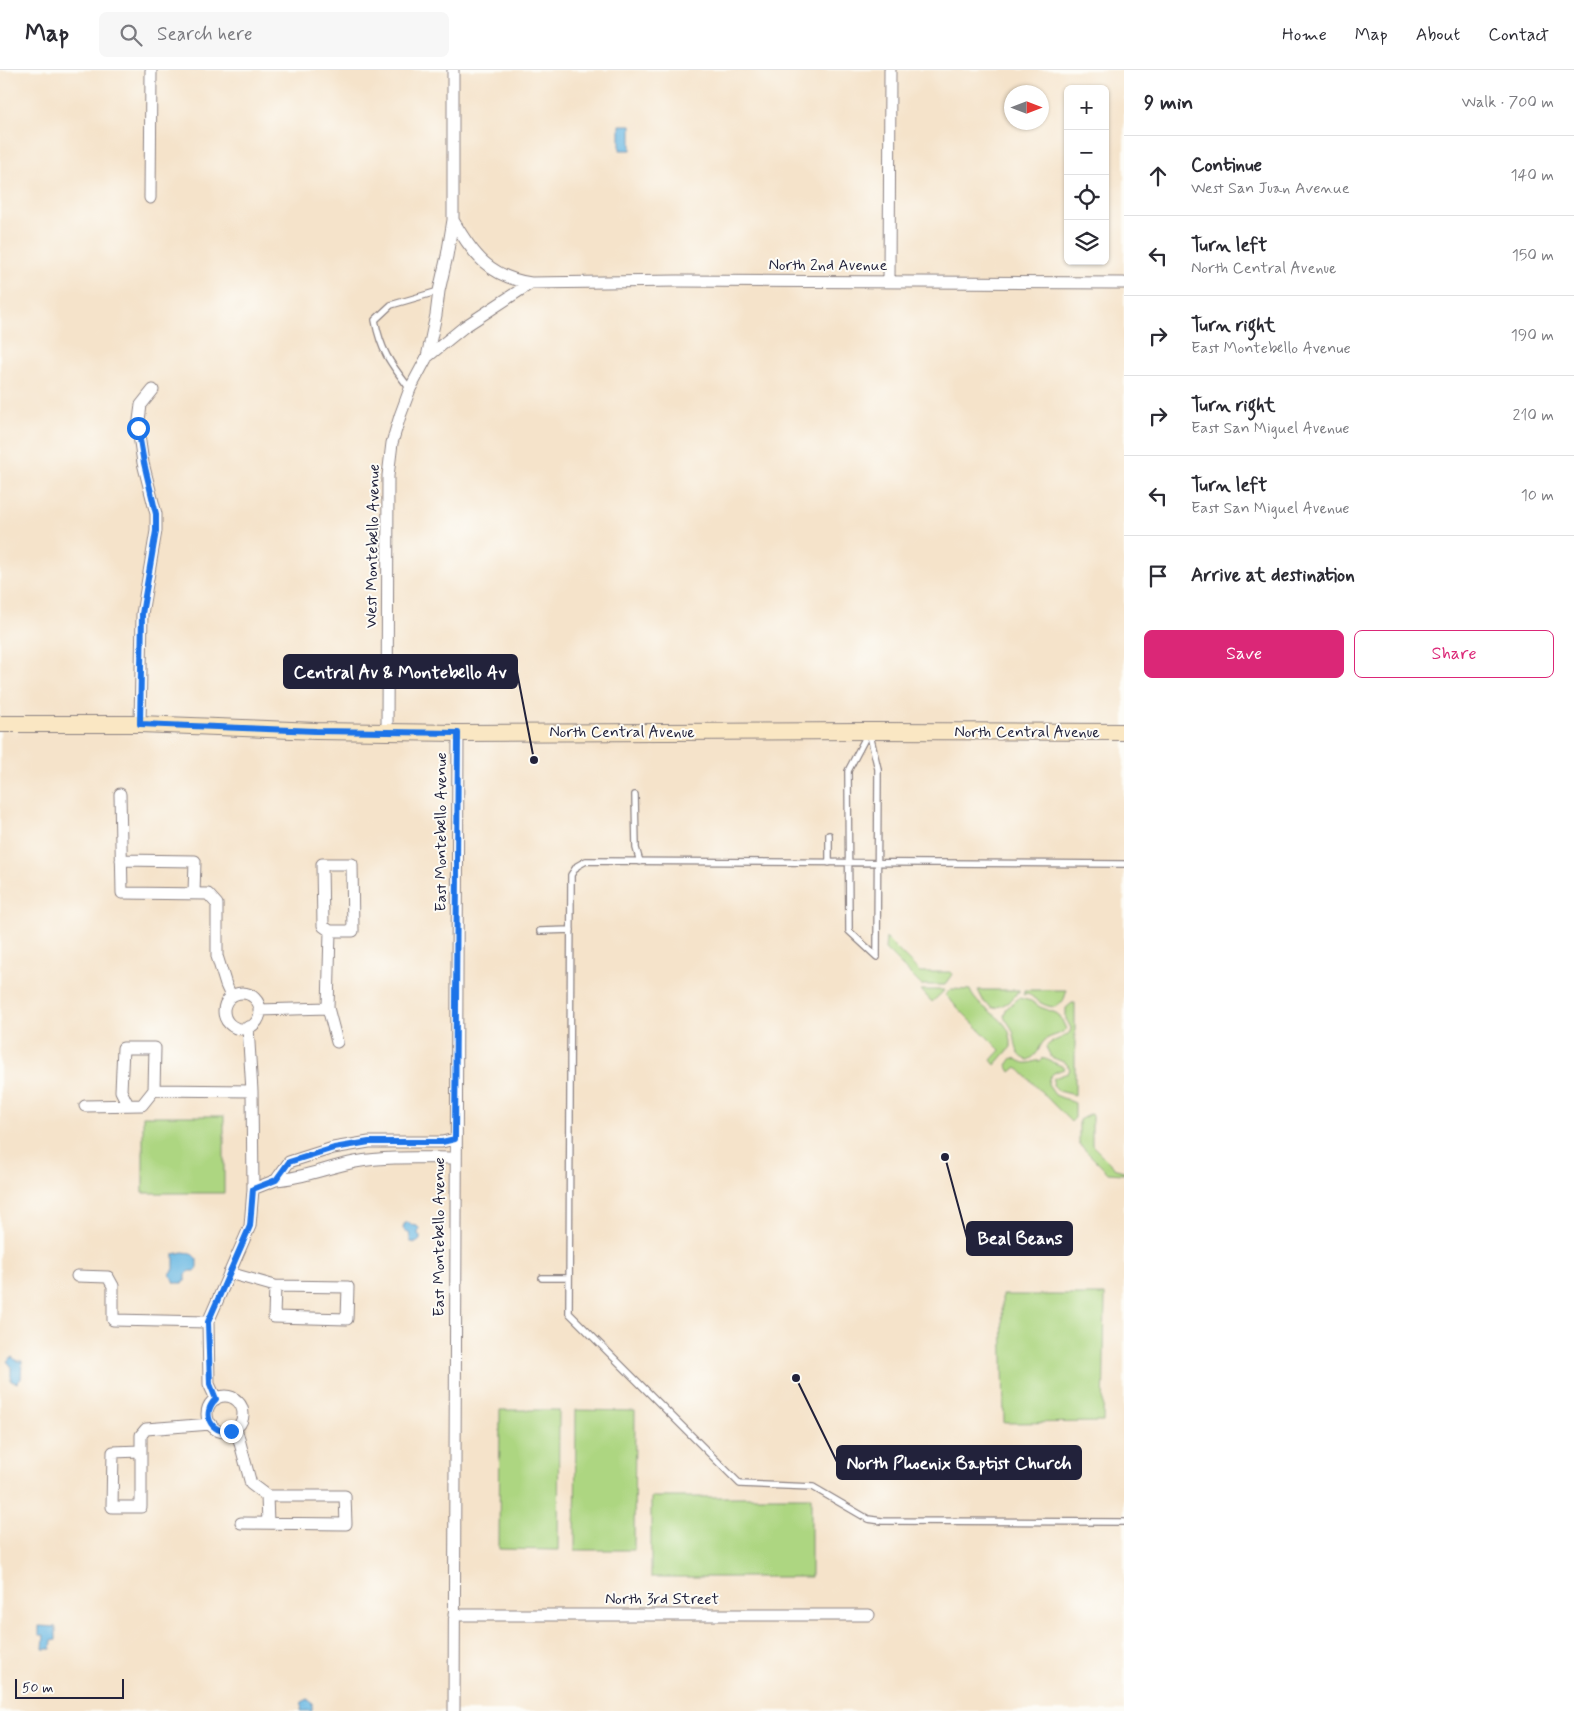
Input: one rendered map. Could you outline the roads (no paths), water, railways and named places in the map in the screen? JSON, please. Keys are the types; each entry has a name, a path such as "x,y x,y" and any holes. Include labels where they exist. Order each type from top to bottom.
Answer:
{"main road":[{"name":"North Central Avenue","path":"0,724 140,724 263,729 458,733 1124,732"}],"street":[{"path":"150,198 151,70"},
{"name":"West Montebello Avenue","path":"387,732 388,476 392,443 410,389 427,357 453,220 453,70"},
{"path":"889,282 890,70"},
{"name":"North 2nd Avenue","path":"453,220 467,245 490,268 513,280 531,284 677,281 1124,283"},
{"path":"427,357 464,328 531,284"},
{"path":"140,724 142,614 156,531 156,514 138,428 141,405 153,390"},
{"name":"East Montebello Avenue","path":"454,1711 458,733"},
{"path":"120,794 122,893 208,894 217,904 217,956 231,996"},
{"path":"121,860 195,860 194,893"},
{"path":"322,864 352,864 353,931 330,931 323,926 322,864"},
{"path":"330,931 328,1008 337,1042"},
{"path":"240,993 251,995 255,999 259,1010 256,1020 248,1027 236,1027 227,1020 224,1008 231,996 240,993"},
{"path":"259,1010 328,1008"},
{"path":"216,1399 210,1384 208,1322 250,1226 253,1189 252,1091 248,1027"},
{"path":"86,1106 142,1105 154,1090 155,1048 123,1048 121,1091 128,1105"},
{"path":"154,1090 252,1091"},
{"path":"276,1180 289,1162 334,1148 369,1142 442,1142 455,1139"},
{"path":"253,1189 276,1180 294,1178 355,1162 380,1158 455,1158"},
{"path":"229,1273 275,1286 348,1288 347,1319 274,1316 275,1286"},
{"path":"77,1276 108,1277 113,1286 113,1320 208,1322"},
{"path":"227,1396 238,1401 243,1412 243,1418 236,1428 225,1432 214,1428 211,1424 208,1419 209,1408 216,1399 227,1396"},
{"path":"140,1451 113,1452 112,1507 141,1507 141,1435 146,1429 211,1424"},
{"path":"236,1428 251,1484 267,1496 345,1496 346,1524 242,1523"},
{"path":"267,1496 268,1523"},
{"name":"North 3rd Street","path":"454,1615 870,1615"}],"lane":[{"path":"410,389 387,359 375,320 391,305 439,290"},
{"path":"869,731 878,769 877,957 848,931 848,771 869,731"},
{"path":"635,795 636,848 640,862"},
{"path":"829,835 829,862"},
{"path":"1124,864 586,861 577,866 571,875 569,1278 569,1313 740,1484 813,1487 868,1519 882,1521 1124,1522"},
{"path":"540,931 571,930"},
{"path":"542,1278 569,1278"}],"water":[{"path":"620,125 631,125 631,150 620,150"},
{"path":"408,1222 419,1228 420,1240 416,1243 411,1242 409,1233 403,1229 404,1224"},
{"path":"191,1253 197,1259 197,1268 195,1271 190,1271 186,1274 186,1280 182,1283 174,1283 170,1274 174,1269 174,1254"},
{"path":"12,1357 17,1361 22,1361 21,1379 17,1383 11,1381 11,1366 7,1361"},
{"path":"39,1626 56,1627 56,1640 52,1641 51,1649 43,1649 44,1635 39,1635"},
{"path":"308,1699 312,1704 312,1711 301,1711 302,1702"}],"place":[{"name":"Central Av & Montebello Av","path":"534,760"},
{"name":"Beal Beans","path":"945,1157"},
{"name":"North Phoenix Baptist Church","path":"796,1378"}]}
